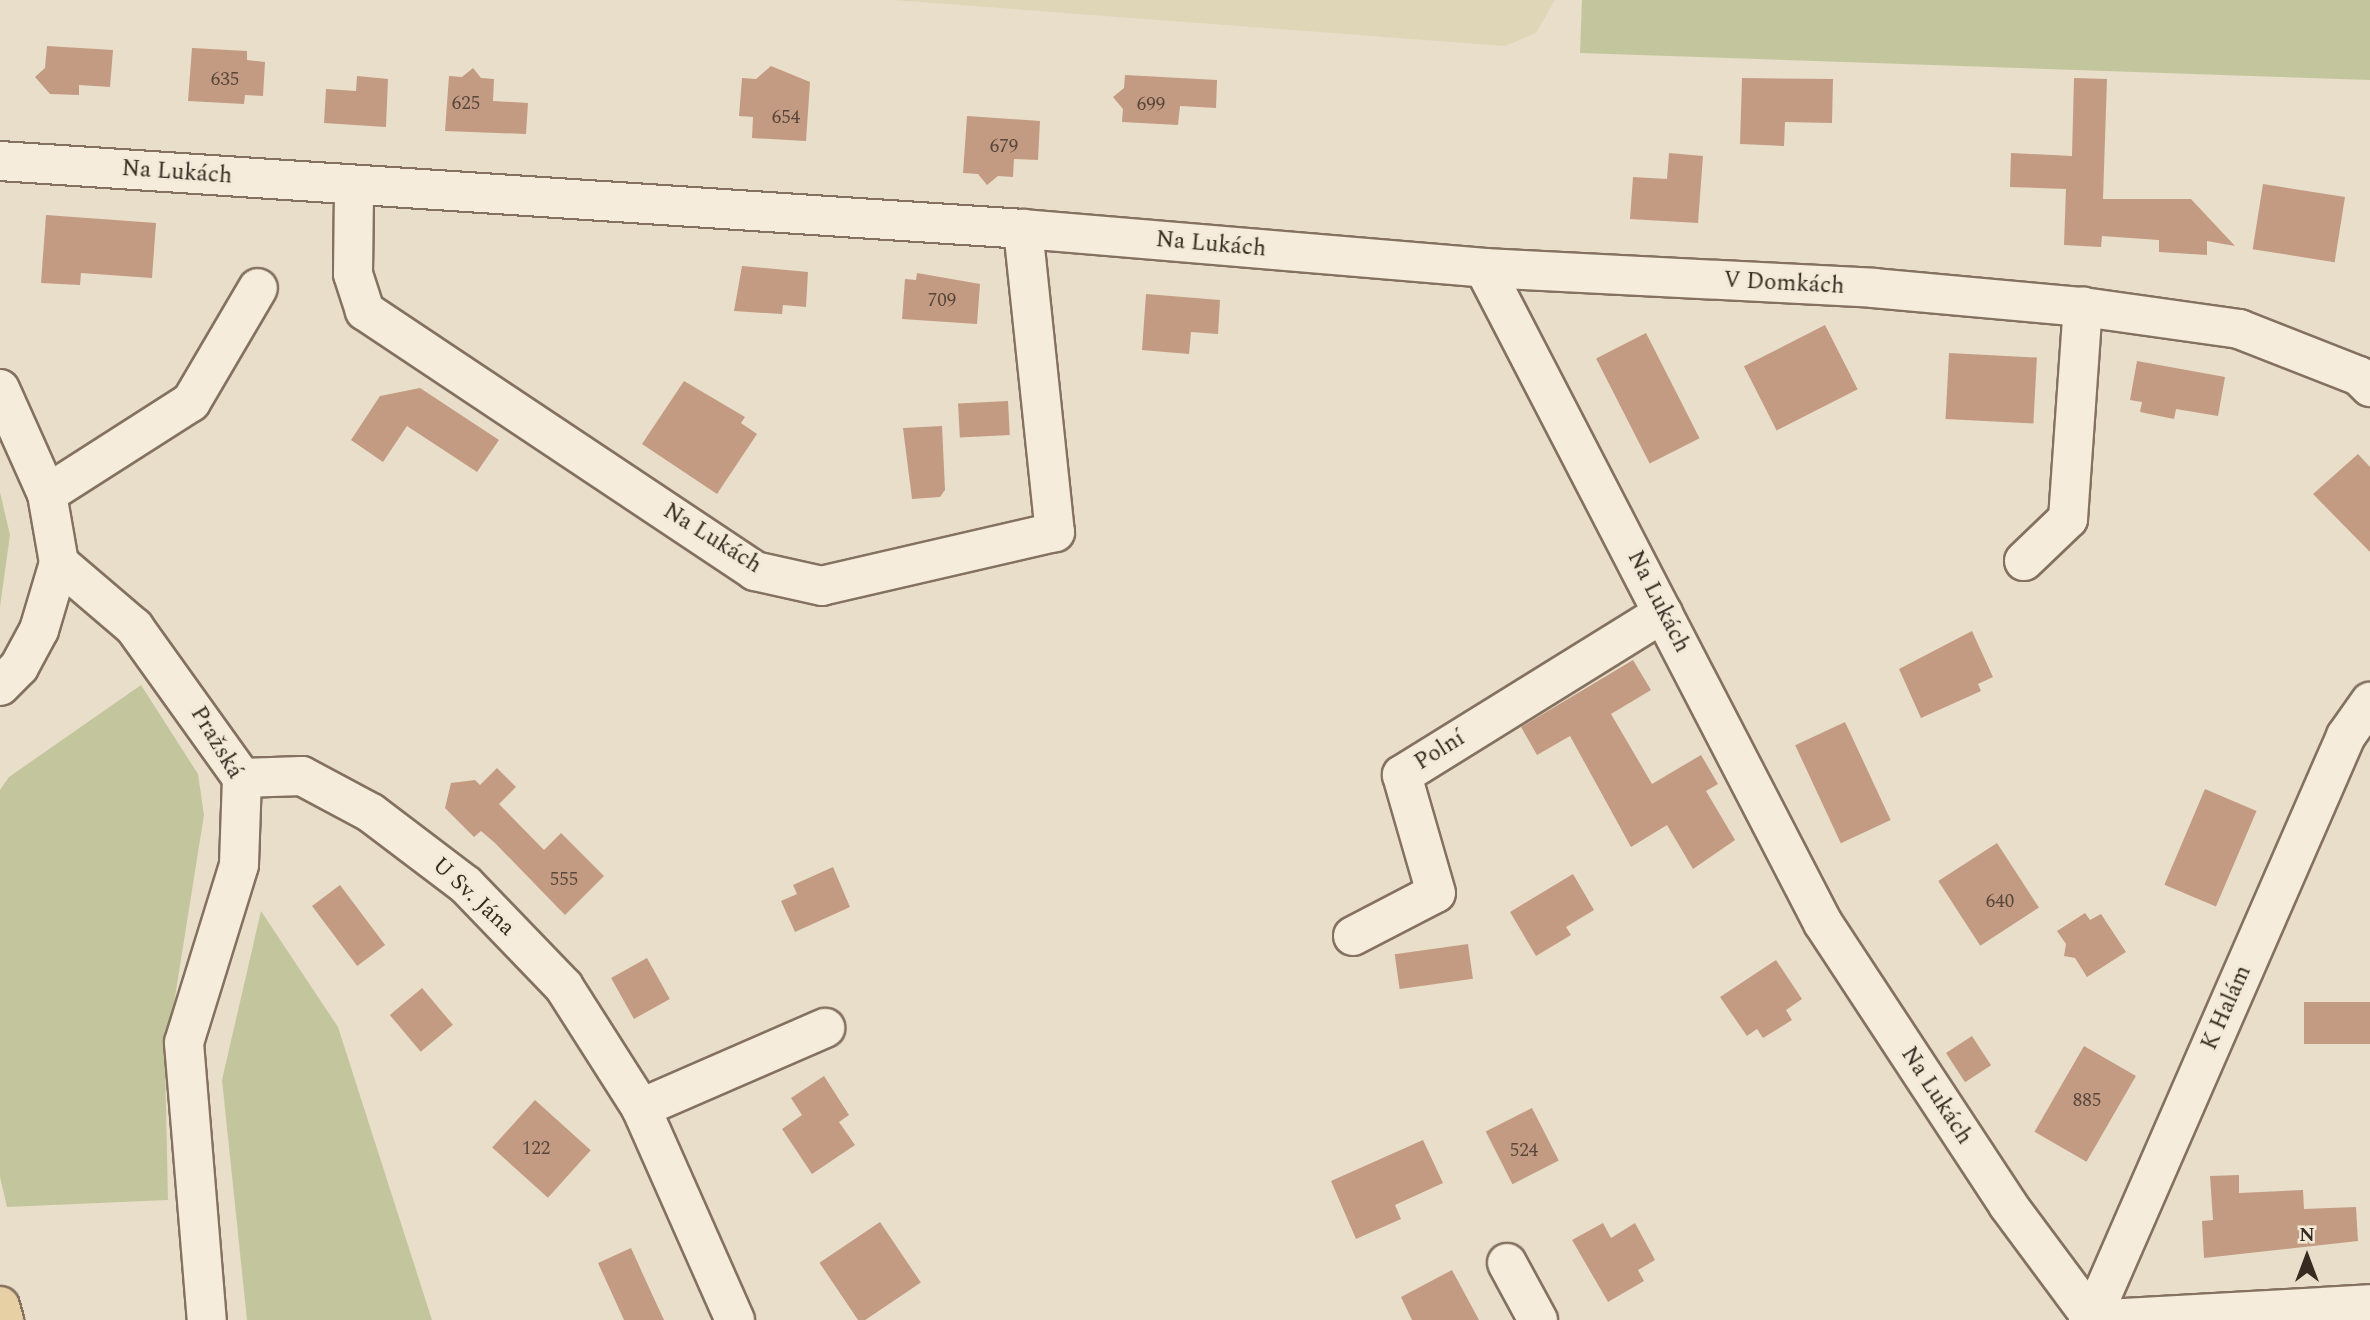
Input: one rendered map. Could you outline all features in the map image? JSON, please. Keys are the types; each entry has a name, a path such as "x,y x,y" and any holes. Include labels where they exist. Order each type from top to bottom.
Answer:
{"main road":[{"path":"0,1306 4,1320"}],"street":[{"name":"Na Lukách","path":"0,161 354,188 1023,229 1484,268 1823,923 2008,1205 2090,1319"},
{"name":"Na Lukách","path":"354,188 353,274 365,312 755,571 822,586 1055,532 1023,229"},
{"name":"V Domkách","path":"1484,268 1873,288 2083,307 2239,329 2359,376 2370,387"},
{"path":"47,494 191,402 258,288"},
{"path":"2024,561 2068,519 2083,307"},
{"path":"0,389 47,494 59,563 39,630 19,667 0,686"},
{"name":"Pražská","path":"59,563 134,627 242,778 239,865 184,1044 206,1320"},
{"name":"Polní","path":"1353,936 1436,893 1402,775 1663,613"},
{"name":"K Halám","path":"2090,1319 2346,736 2370,702"},
{"name":"U Sv. Jána","path":"242,778 302,776 372,813 466,885 565,987 641,1108 735,1320"},
{"path":"641,1108 825,1028"},
{"path":"1507,1263 1538,1320"},
{"path":"2090,1319 2370,1304"}],"shaded area":[{"path":"894,0 1555,0 1536,33 1505,46"}],"green space":[{"path":"1582,0 2370,0 2370,80 1580,53"},
{"path":"0,492 10,535 0,607"},
{"path":"141,685 198,774 204,815 165,1060 168,1200 7,1207 0,1177 0,790 9,777"},
{"path":"261,911 338,1027 432,1320 247,1320 222,1080"}],"building":[{"path":"47,46 113,50 110,87 79,85 79,95 50,94 35,77 45,68"},
{"path":"192,48 247,51 247,60 265,62 263,96 245,95 244,104 188,101"},
{"path":"771,66 810,82 806,141 752,138 753,117 739,116 742,78 756,79"},
{"path":"473,68 481,78 494,79 493,101 528,103 526,134 445,131 449,76 462,77"},
{"path":"1125,75 1217,80 1216,108 1180,106 1178,125 1122,122 1123,109 1113,97 1124,88"},
{"path":"357,76 388,79 386,127 324,123 326,89 356,91"},
{"path":"1742,78 1833,79 1832,123 1785,122 1784,146 1740,144"},
{"path":"2074,78 2107,79 2103,199 2191,199 2235,246 2207,241 2207,255 2159,252 2159,240 2102,236 2101,247 2064,245 2066,189 2010,187 2011,153 2072,156"},
{"path":"967,116 1040,121 1038,160 1014,159 1013,177 998,176 987,185 978,174 963,173"},
{"path":"1669,153 1703,156 1698,223 1630,219 1633,177 1667,179"},
{"path":"2263,184 2345,197 2335,262 2253,249"},
{"path":"46,215 156,223 152,278 81,273 80,285 41,283"},
{"path":"742,266 808,272 806,307 783,305 782,314 734,311"},
{"path":"917,273 980,284 977,324 902,319 905,279 916,280"},
{"path":"1146,294 1220,300 1218,334 1191,332 1189,354 1142,350"},
{"path":"1825,325 1858,389 1777,430 1744,366"},
{"path":"1646,333 1700,438 1650,464 1596,358"},
{"path":"1949,353 2037,358 2033,424 1946,419"},
{"path":"2137,361 2225,377 2218,416 2176,409 2174,419 2140,412 2142,402 2130,400"},
{"path":"684,381 745,417 741,423 757,434 717,494 642,444"},
{"path":"420,388 499,440 477,472 407,426 383,462 351,440 380,396"},
{"path":"1008,401 1010,435 960,438 958,404"},
{"path":"942,426 945,490 940,497 912,499 903,428"},
{"path":"2358,454 2370,467 2370,552 2313,494"},
{"path":"1972,631 1993,677 1978,684 1981,691 1921,718 1899,669"},
{"path":"1633,660 1651,690 1611,714 1652,784 1701,755 1718,784 1706,791 1735,840 1693,869 1667,825 1631,847 1570,736 1537,755 1521,727"},
{"path":"1845,722 1891,820 1841,843 1795,745"},
{"path":"497,768 516,787 499,804 544,850 561,833 604,876 565,915 495,843 481,831 474,837 445,808 451,783 475,780 480,785"},
{"path":"2205,789 2257,811 2216,907 2164,885"},
{"path":"1997,843 2039,908 1980,946 1938,881"},
{"path":"833,867 850,907 795,932 781,901 797,894 793,885"},
{"path":"1573,874 1594,910 1566,927 1571,935 1536,956 1510,912"},
{"path":"340,885 385,945 357,966 312,906"},
{"path":"2085,913 2090,920 2101,914 2126,952 2087,977 2075,958 2064,956 2066,944 2057,931"},
{"path":"1468,944 1473,979 1400,989 1395,954"},
{"path":"647,958 670,999 634,1019 611,978"},
{"path":"1776,960 1802,999 1786,1010 1792,1020 1763,1038 1757,1029 1747,1036 1720,997"},
{"path":"422,988 453,1025 421,1052 390,1015"},
{"path":"2304,1002 2370,1002 2370,1044 2304,1044"},
{"path":"1972,1036 1991,1065 1965,1082 1946,1053"},
{"path":"2084,1046 2136,1076 2086,1162 2034,1132"},
{"path":"824,1076 849,1115 839,1122 855,1145 812,1174 782,1129 802,1115 791,1098"},
{"path":"535,1100 591,1150 548,1198 492,1148"},
{"path":"1532,1108 1559,1161 1512,1184 1486,1132"},
{"path":"1423,1140 1443,1183 1395,1205 1401,1219 1356,1239 1331,1181"},
{"path":"2239,1175 2239,1193 2303,1190 2304,1209 2356,1207 2358,1241 2204,1258 2202,1221 2213,1220 2210,1176"},
{"path":"880,1222 921,1283 865,1320 858,1320 819,1263"},
{"path":"1603,1223 1611,1238 1635,1223 1655,1260 1638,1270 1644,1281 1608,1302 1572,1240"},
{"path":"631,1248 664,1320 624,1320 598,1263"},
{"path":"1452,1270 1479,1320 1412,1320 1401,1297"}]}
